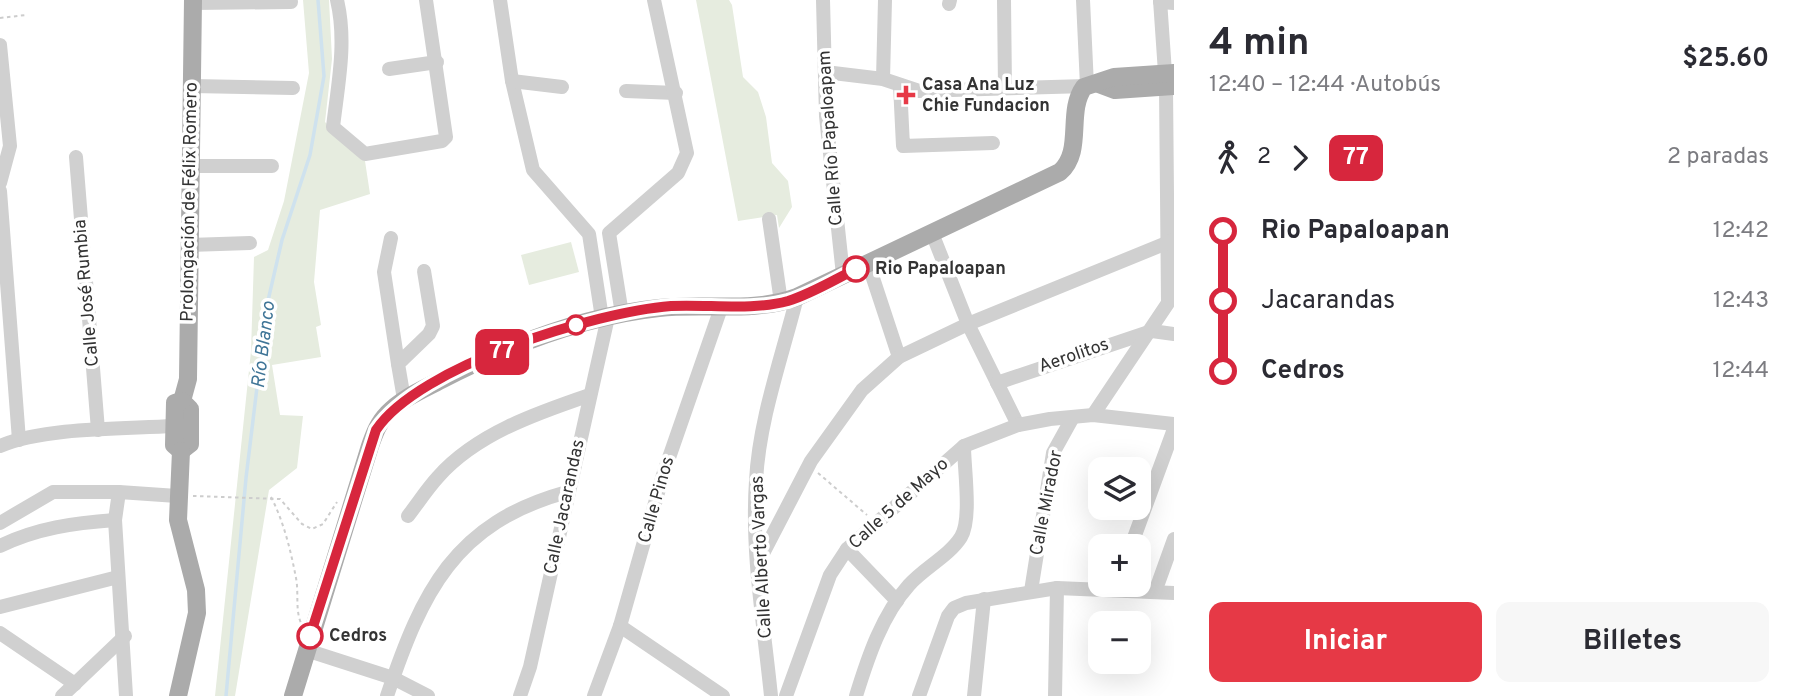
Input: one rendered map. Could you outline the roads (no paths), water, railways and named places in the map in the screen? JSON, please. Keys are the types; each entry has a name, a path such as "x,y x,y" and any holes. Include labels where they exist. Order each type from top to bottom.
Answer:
{"main road":[{"name":"Prolongación de Félix Romero","path":"182,401 188,379 193,2"},
{"path":"293,696 376,430 386,415 404,399 467,367 542,335 610,316 671,306 789,300 1063,169 1071,156 1080,94 1093,85 1115,90 1170,80"},
{"path":"178,696 197,613 196,590 181,535 177,496 181,451 190,444 190,409 182,401 174,405 173,426 174,445 181,451"}],"street":[{"path":"337,0 343,28 333,127 365,154 442,141 446,137 426,0"},
{"path":"500,0 512,81 533,170 589,234 610,316"},
{"path":"610,316 609,233 685,163 687,153 654,0"},
{"name":"Calle Río Papaloapam","path":"823,0 826,116 843,275"},
{"path":"883,79 885,0"},
{"path":"1004,0 1005,88"},
{"path":"825,72 883,79 924,91 1093,85 1083,0"},
{"path":"193,2 291,2"},
{"path":"1093,415 1152,331 1168,303 1172,240 1170,80 1164,2"},
{"path":"0,45 10,145 2,164 0,183"},
{"path":"389,69 437,62"},
{"path":"512,81 562,87"},
{"path":"900,85 903,146 993,143"},
{"path":"192,86 293,88"},
{"path":"626,90 676,93"},
{"name":"Calle José Rumbia","path":"76,157 98,430"},
{"path":"191,166 272,166"},
{"path":"0,191 19,440"},
{"path":"769,219 789,300"},
{"path":"932,233 968,324 1018,425"},
{"path":"391,238 384,271 404,399"},
{"path":"758,563 808,465 862,390 899,357 968,324 1172,240"},
{"path":"189,245 250,243"},
{"path":"868,263 899,357"},
{"path":"398,364 432,329 424,271"},
{"name":"Calle Alberto Vargas","path":"771,696 758,563 755,483 789,300"},
{"name":"Calle Pinos","path":"594,696 620,626 663,475 722,305"},
{"name":"Calle Jacarandas","path":"520,696 530,667 567,492 610,316"},
{"path":"1152,331 1174,334"},
{"name":"Aerolitos","path":"997,383 1152,331"},
{"path":"408,516 439,476 477,444 537,413 590,395"},
{"name":"Calle 5 de Mayo","path":"786,696 830,575 847,549 964,446 1018,425 1073,417 1093,415 1174,424"},
{"name":"Calle Mirador","path":"1031,591 1053,453 1073,417"},
{"path":"0,446 19,440 98,430 173,426"},
{"path":"1136,534 1174,429"},
{"path":"856,696 866,663 897,601 910,584 961,537 966,522 964,446"},
{"path":"0,523 53,492 119,492 177,496"},
{"path":"119,492 115,520 127,696"},
{"path":"387,696 427,594 445,568 499,519 529,503 567,492"},
{"path":"0,546 62,525 115,520"},
{"path":"1155,592 1174,539"},
{"path":"847,549 897,601"},
{"path":"0,607 118,577"},
{"path":"919,696 948,616 954,608 965,603 1031,591 1088,587"},
{"path":"1055,696 1057,588"},
{"path":"1151,591 1174,593"},
{"path":"974,696 984,599"},
{"path":"620,626 723,696"},
{"path":"0,633 75,684"},
{"path":"62,696 125,636"},
{"path":"306,650 393,678 428,696"}],"waterway":[{"name":"Río Blanco","path":"226,696 246,478 267,305 282,240 310,155 324,76 318,0"}],"place":[{"name":"Casa Ana Luz Chie Fundacion","path":"906,95"},
{"name":"Rio Papaloapan","path":"856,269"},
{"name":"Cedros","path":"310,636"}]}
